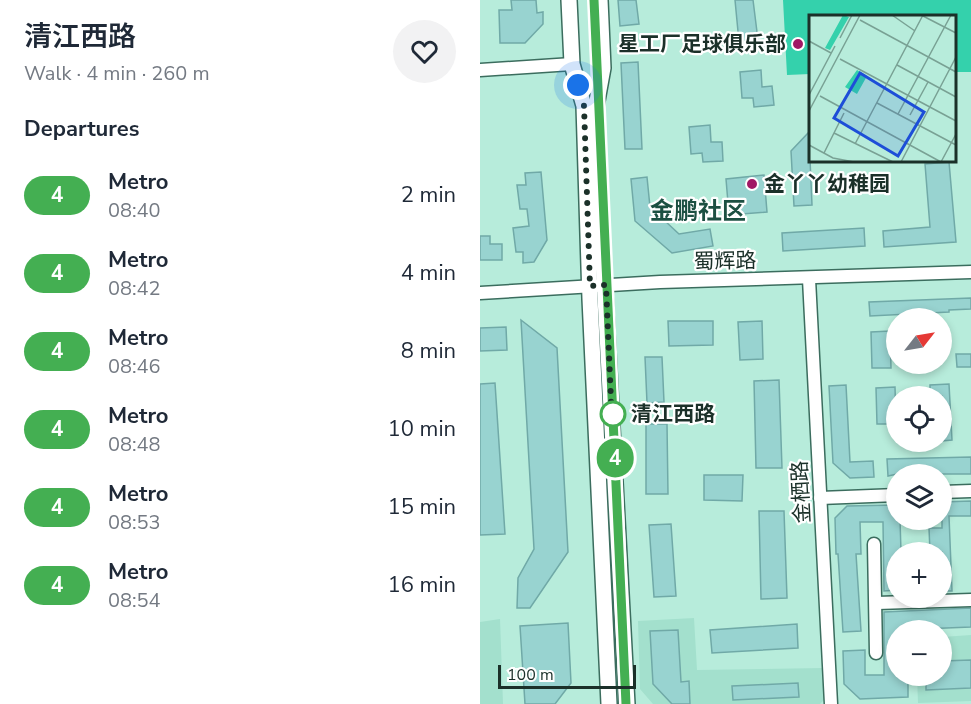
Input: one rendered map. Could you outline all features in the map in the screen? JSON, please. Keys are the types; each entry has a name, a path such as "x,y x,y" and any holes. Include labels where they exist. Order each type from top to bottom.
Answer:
{"main road":[{"path":"569,0 589,109 606,285 627,704"},
{"path":"578,0 582,67"},
{"path":"582,67 591,0"},
{"path":"600,0 603,68 589,109 590,286 609,704"}],"street":[{"path":"480,70 582,67"},
{"name":"蜀辉路","path":"480,292 606,285 971,272"},
{"name":"金栖路","path":"809,279 831,704"},
{"path":"952,492 971,491"},
{"path":"820,498 886,495"},
{"path":"874,544 877,603 876,653"},
{"path":"877,603 971,600"}],"shaded area":[{"path":"694,618 697,670 823,668 824,700 820,704 653,704 640,689 638,621"},
{"path":"500,619 503,704 480,704 480,622"},
{"path":"971,635 971,701 918,703 917,686 952,686 952,636"}],"green space":[{"name":"星工厂足球俱乐部","path":"783,0 971,0 971,72 956,72 956,15 809,15 809,74 787,75"}],"building":[{"path":"511,0 536,0 537,13 543,12 543,24 525,43 500,43 499,10 512,10"},
{"path":"618,0 636,0 639,24 620,26"},
{"path":"735,0 753,0 758,40 739,42"},
{"path":"638,62 642,149 625,149 621,63"},
{"path":"761,70 762,87 772,86 774,105 754,107 753,98 742,98 740,72"},
{"path":"710,125 711,142 722,142 723,161 703,162 702,153 691,154 689,127"},
{"path":"809,132 812,205 794,206 791,151"},
{"path":"949,162 956,242 884,247 883,231 930,227 925,164"},
{"path":"541,172 547,240 534,262 523,263 523,252 516,252 513,228 529,226 527,209 520,209 517,185 526,185 525,173"},
{"path":"764,175 767,212 729,215 726,179"},
{"path":"647,177 650,207 679,234 710,229 713,246 672,253 635,221 631,179"},
{"path":"864,228 865,246 783,251 782,233"},
{"path":"480,236 490,236 490,244 502,244 502,260 480,260"},
{"path":"971,298 971,309 886,308 886,315 870,316 869,302"},
{"path":"521,320 557,348 568,552 530,608 517,608 518,578 534,549"},
{"path":"668,321 713,321 713,345 669,346"},
{"path":"762,321 763,359 740,360 738,322"},
{"path":"506,327 507,350 480,351 480,328"},
{"path":"886,331 886,368 872,368 871,332"},
{"path":"956,354 971,354 971,367 957,367"},
{"path":"645,357 662,357 664,402 647,403"},
{"path":"779,380 782,468 756,468 754,381"},
{"path":"495,383 505,534 480,535 480,384"},
{"path":"949,384 949,386 930,386"},
{"path":"846,385 850,462 873,461 874,477 850,478 833,463 829,386"},
{"path":"886,387 886,424 877,424 876,388"},
{"path":"646,424 667,424 668,494 646,494"},
{"path":"971,457 971,474 952,474 952,464 887,464 887,459"},
{"path":"704,475 743,475 742,501 704,500"},
{"path":"971,501 971,516 952,516 952,502"},
{"path":"886,505 886,530 900,530 901,542 886,542 886,591 884,591 883,522 860,522 861,554 856,554 861,631 843,632 835,518 847,506"},
{"path":"759,511 784,511 787,598 761,599"},
{"path":"671,524 676,596 654,597 649,525"},
{"path":"929,530 950,530 950,542 930,542"},
{"path":"971,608 971,627 952,628 952,620 886,620 886,686 908,686 908,697 860,699 844,684 843,651 865,650 865,675 884,675 884,612"},
{"path":"568,623 571,683 555,704 525,704 520,626"},
{"path":"797,624 798,648 712,653 710,630"},
{"path":"678,630 681,682 689,681 690,704 672,704 653,684 650,631"},
{"path":"971,660 971,688 926,690 926,686 952,686 952,661"},
{"path":"798,683 799,697 733,700 732,686"}],"metro line":[{"name":"4","path":"594,0 626,704"}],"place":[{"name":"星工厂足球俱乐部","path":"798,44"},
{"name":"金丫丫幼稚园","path":"752,184"},
{"name":"清江西路","path":"613,414"}],"district":[{"name":"金鹏社区","path":"698,211"}],"route":[{"path":"578,85 584,106 590,286 606,285 612,423 613,414"}]}
